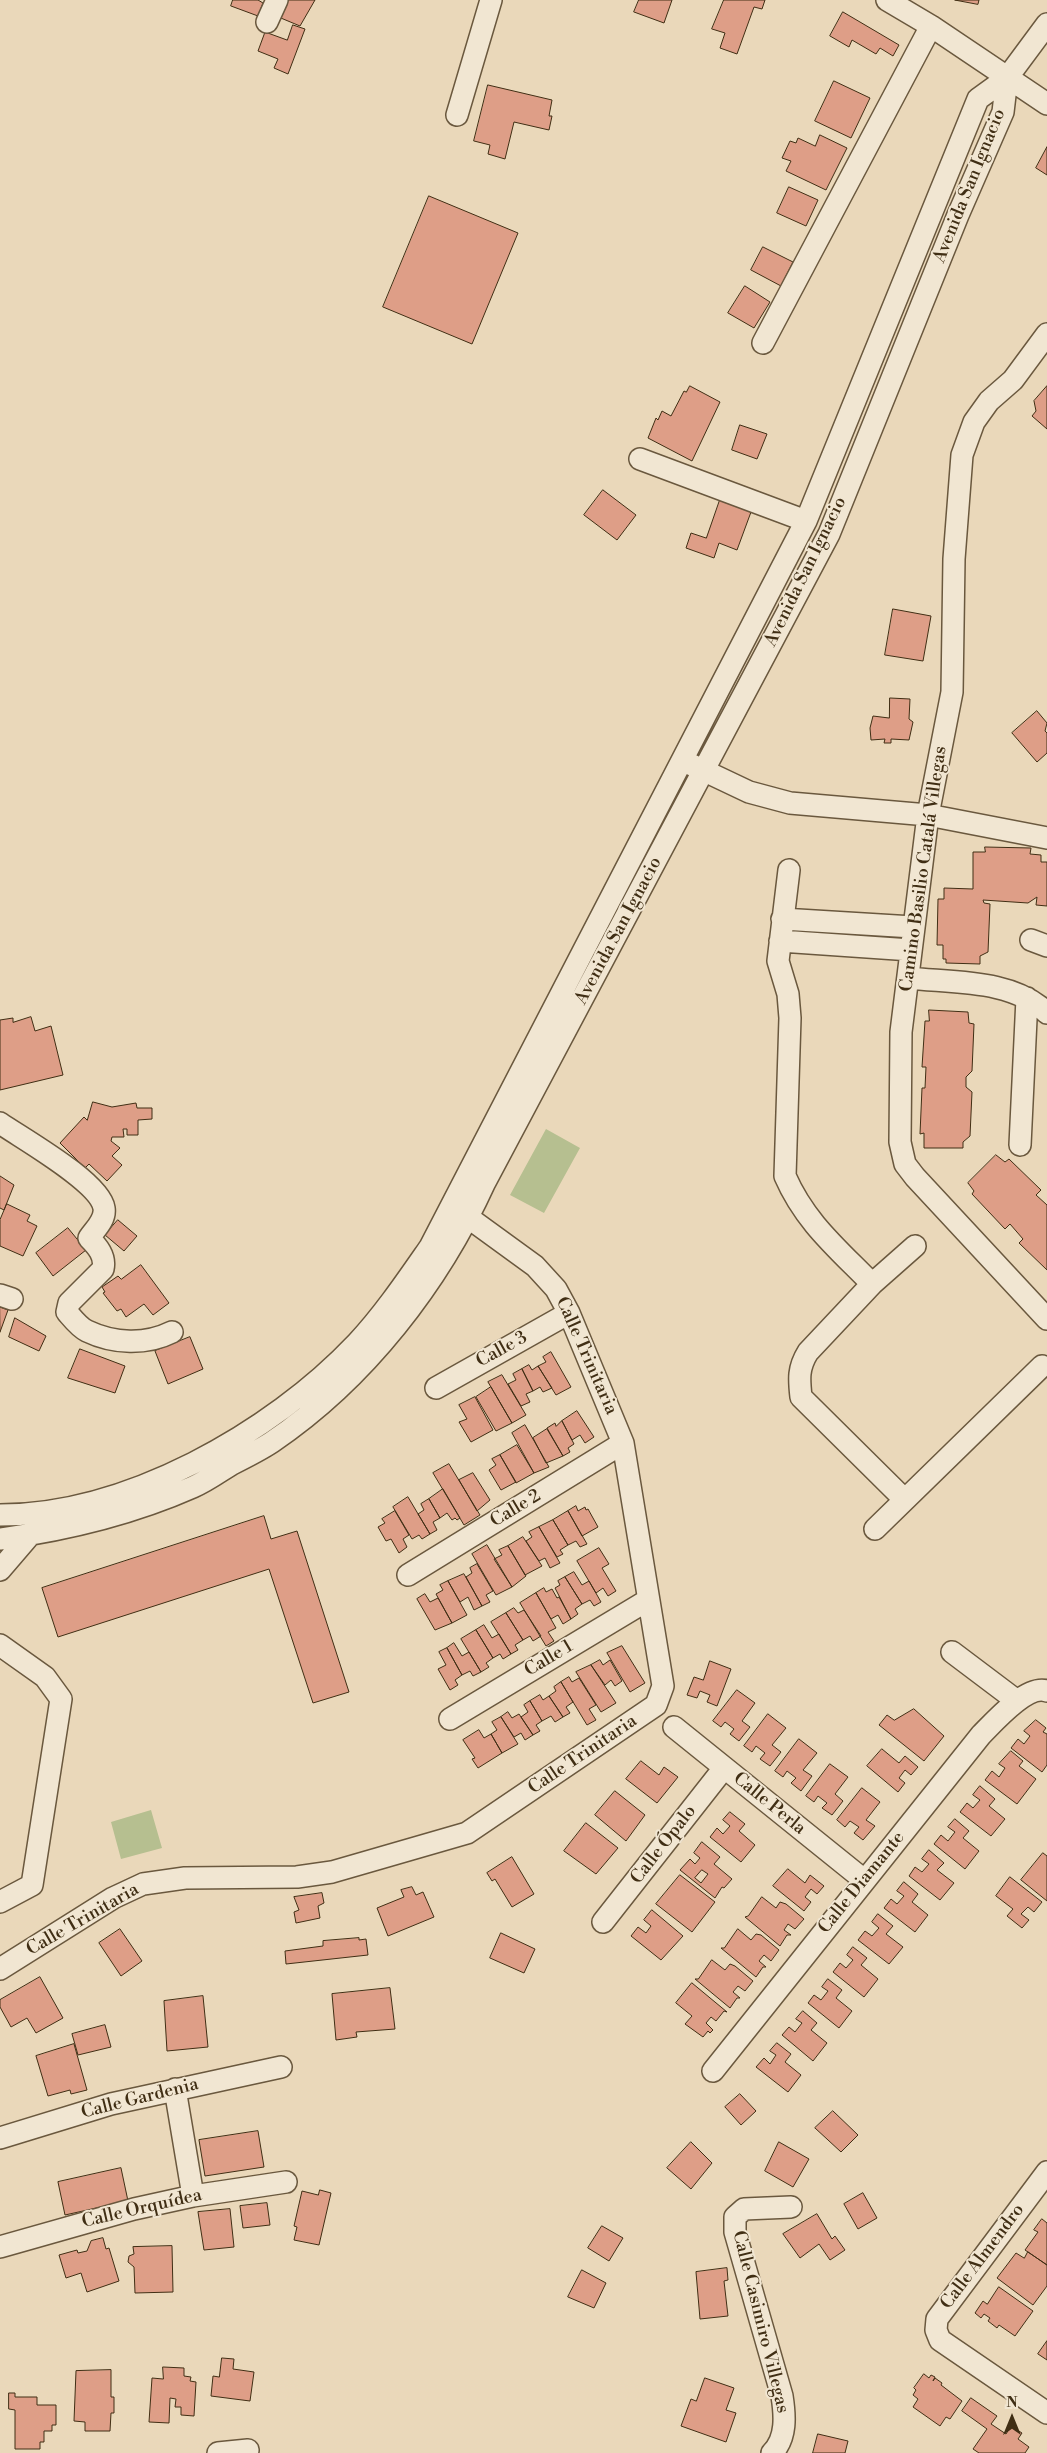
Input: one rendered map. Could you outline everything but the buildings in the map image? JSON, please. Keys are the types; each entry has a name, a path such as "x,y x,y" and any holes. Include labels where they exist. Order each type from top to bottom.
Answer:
{"street":[{"path":"267,22 276,0"},
{"path":"457,115 491,0"},
{"path":"887,0 931,26 1047,104"},
{"path":"1007,78 1047,24"},
{"path":"763,343 931,26"},
{"name":"Avenida San Ignacio","path":"0,1515 55,1512 114,1495 187,1468 263,1423 312,1384 356,1344 393,1300 430,1247 684,761 806,521 978,99 1007,78"},
{"name":"Avenida San Ignacio","path":"0,1539 87,1523 135,1508 194,1486 271,1442 323,1403 365,1361 402,1318 425,1286 468,1218 485,1182 829,534 958,215 1003,112 1007,78"},
{"name":"Camino Basilio Catalá Villegas","path":"1047,334 1013,380 989,401 974,422 962,455 954,558 952,692 928,815 913,927 901,1032 900,1089 900,1142 905,1164 1047,1319"},
{"path":"640,459 806,521"},
{"path":"684,761 749,792 790,803 928,815 1047,838"},
{"path":"789,870 778,961 788,994 790,1018 785,1176 809,1220 872,1284"},
{"path":"782,919 913,927"},
{"path":"780,941 911,950"},
{"path":"908,978 983,986 1016,992 1038,1003 1047,1012"},
{"path":"1020,1145 1027,998"},
{"path":"0,1123 73,1172 91,1186 103,1203 102,1220 88,1238 102,1253 105,1262 103,1269 69,1303 67,1312 86,1331 103,1337 142,1341 159,1338 172,1332"},
{"name":"Calle Trinitaria","path":"0,1970 113,1898 143,1884 185,1878 297,1877 314,1875 332,1872 467,1833 656,1705 663,1686 623,1443 569,1313 556,1289 535,1266 468,1218"},
{"path":"904,1499 801,1397 800,1365 808,1352 872,1284 916,1246"},
{"name":"Calle 3","path":"436,1388 569,1313"},
{"path":"875,1529 1042,1366"},
{"name":"Calle 2","path":"408,1575 623,1443"},
{"path":"0,1570 30,1535"},
{"name":"Calle 1","path":"450,1719 648,1600"},
{"path":"0,1645 45,1677 61,1699 32,1885 0,1902"},
{"path":"952,1652 1031,1696"},
{"name":"Calle Diamante","path":"712,2071 981,1735 1031,1696"},
{"name":"Calle Perla","path":"674,1728 864,1880"},
{"name":"Calle Ópalo","path":"603,1922 724,1768"},
{"name":"Calle Gardenia","path":"0,2138 112,2104 281,2067"},
{"path":"176,2089 193,2196"},
{"name":"Calle Almendro","path":"1047,2172 937,2319 936,2330 940,2340 1047,2413"},
{"name":"Calle Orquídea","path":"0,2247 134,2209 193,2196 286,2182"},
{"name":"Calle Casimiro Villegas","path":"772,2453 778,2447 785,2421 782,2396 736,2232 736,2216 744,2209 791,2207"},
{"path":"218,2453 248,2450"}],"green space":[{"path":"546,1129 580,1148 544,1213 510,1195"},
{"path":"151,1810 162,1848 121,1859 111,1822"}]}
